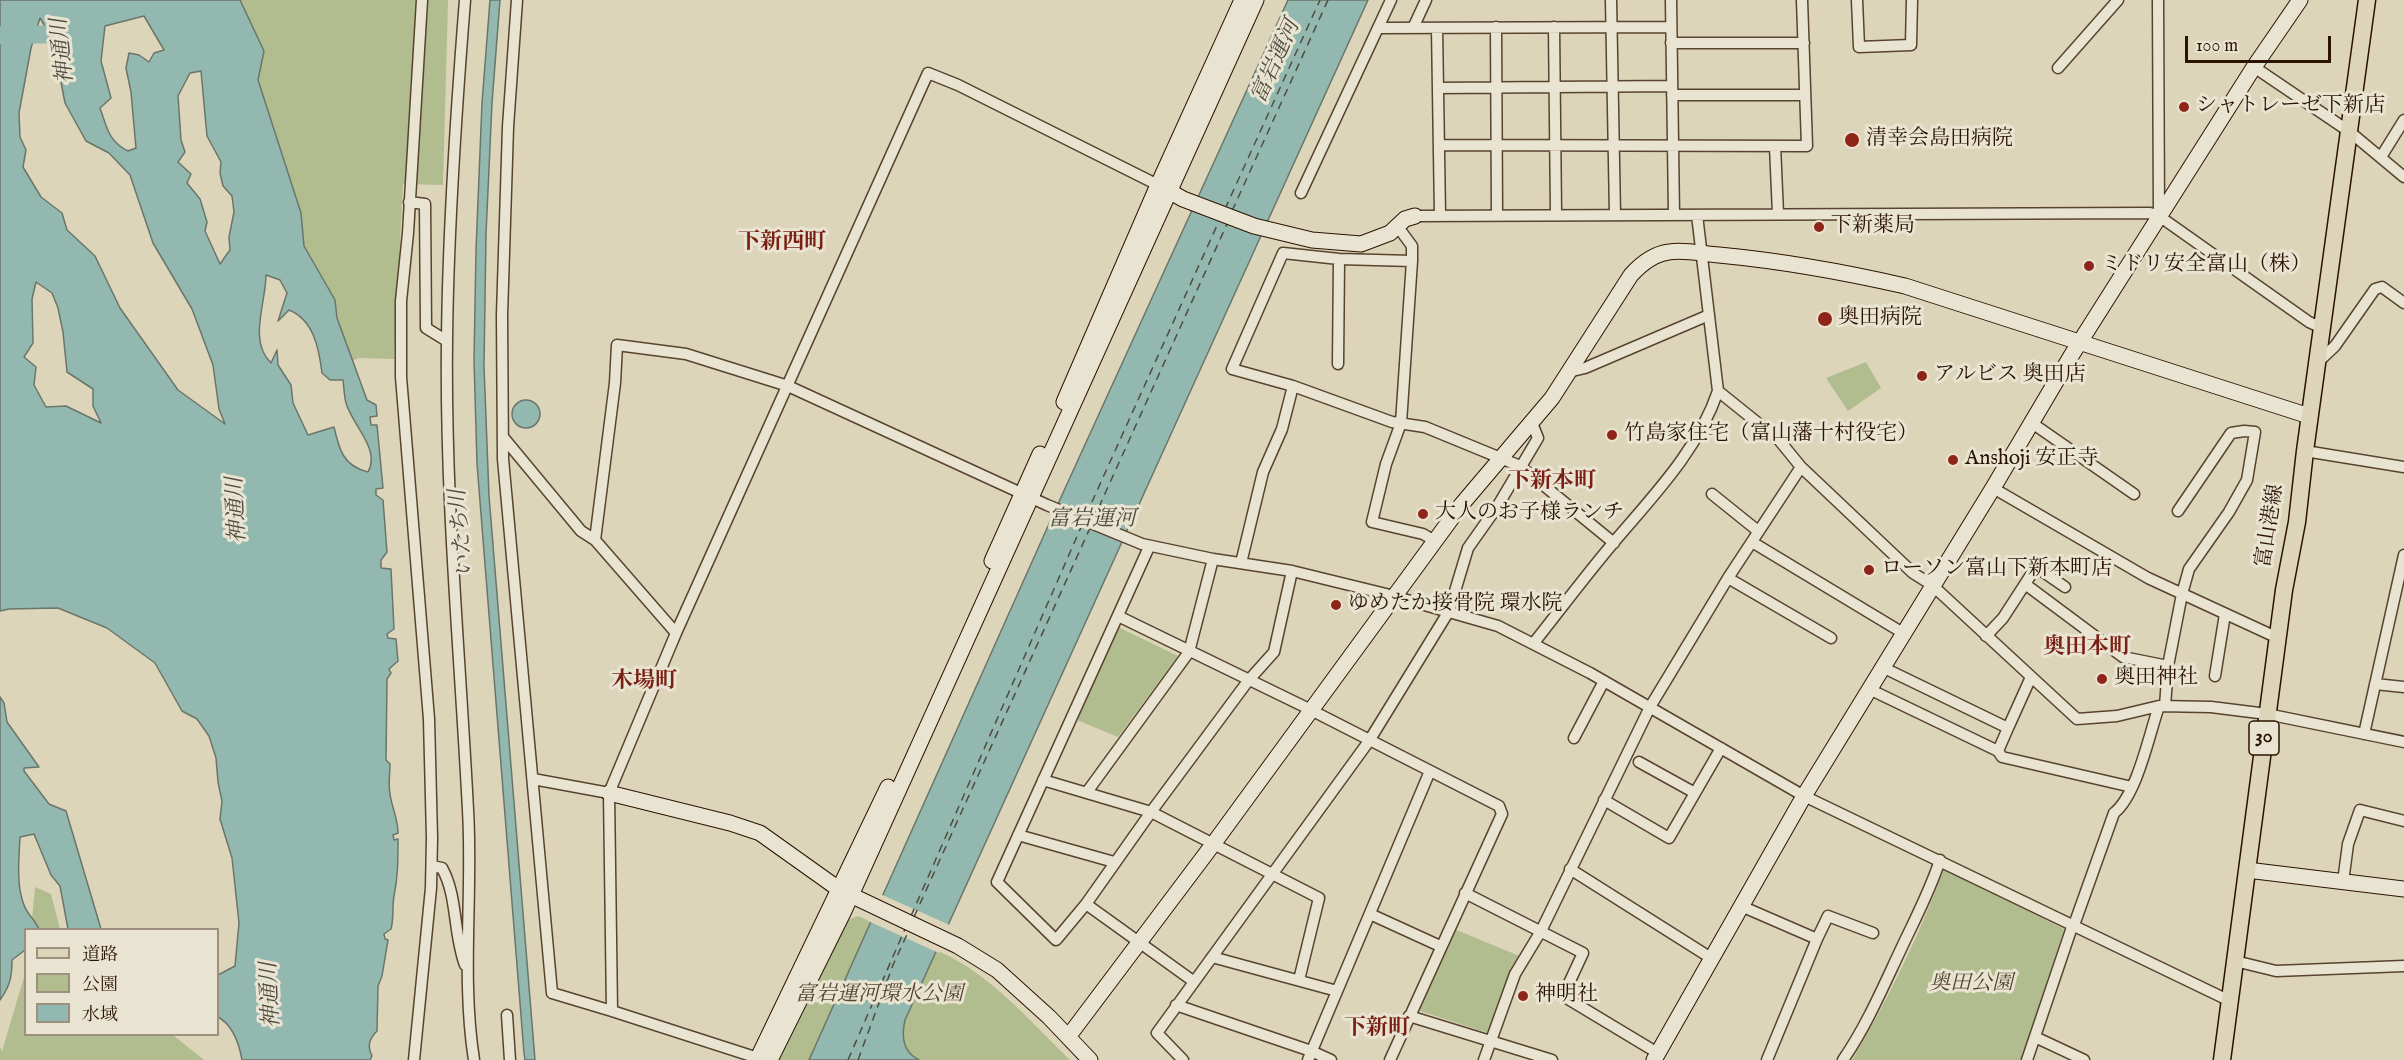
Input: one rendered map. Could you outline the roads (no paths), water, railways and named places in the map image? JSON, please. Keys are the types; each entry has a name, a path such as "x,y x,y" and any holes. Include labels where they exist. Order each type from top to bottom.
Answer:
{"main road":[{"name":"富山港線","path":"2222,1060 2284,590 2297,522 2367,0"}],"street":[{"path":"414,1060 432,866 429,719 400,377 400,301 410,202 422,0"},
{"path":"465,0 447,340 449,490 469,824 470,909 467,971 469,1030 474,1060"},
{"path":"517,0 507,127 502,315 503,437 552,993 762,1059 845,893 925,709 1027,496 1164,188 1242,0"},
{"path":"1164,188 1256,0"},
{"path":"1301,193 1391,0"},
{"path":"1413,27 1426,0"},
{"path":"1611,0 1615,215"},
{"path":"1671,0 1674,215"},
{"path":"1439,145 1807,146 1802,0"},
{"path":"1857,0 1859,46 1911,45 1912,0"},
{"path":"2058,68 2118,0"},
{"path":"2158,0 2159,216"},
{"path":"1465,893 1583,953 1563,996 1655,1056 1804,796 1932,585 2159,216 2254,67 2300,0"},
{"path":"1437,27 1440,215"},
{"path":"1496,27 1497,215"},
{"path":"1554,27 1556,214"},
{"path":"1379,28 1671,27"},
{"path":"1671,44 1804,44"},
{"path":"2254,67 2350,132 2404,177"},
{"path":"612,1011 609,793 676,633 928,73 958,85 1183,199 1254,226 1291,236 1361,244 1390,233 1405,219 1414,216 1440,215 2144,213 2159,216 2309,322 2322,328"},
{"path":"1438,88 1613,87 1805,94"},
{"path":"2381,158 2404,120"},
{"path":"1775,146 1778,214"},
{"path":"410,202 425,204 426,328 447,340"},
{"path":"1533,644 1677,469 1714,403 1718,391 1696,215"},
{"path":"1398,227 1412,246 1401,423 1386,464 1372,522 1423,534 1435,541"},
{"path":"1068,1036 1214,843 1462,504 1532,423 1640,266 1655,255 1670,251 1701,253 1837,272 1905,286 2310,416"},
{"path":"1412,261 1339,259 1283,253 1232,369 1293,386 1367,414 1425,427 1502,457 1520,466 1614,543"},
{"path":"1338,364 1339,259"},
{"path":"2318,362 2335,346 2375,289 2382,287 2404,303"},
{"path":"1568,372 1585,368 1709,315"},
{"path":"594,540 617,345 686,354 788,386 1047,505 1149,547 1292,572 1394,596 1497,626 1604,681 1804,796 2230,1001"},
{"path":"1241,563 1263,472 1282,429 1293,386"},
{"path":"1718,391 1779,440 1801,467 1913,573 1932,585 2077,720 2117,716 2162,706 2211,707 2268,714 2404,742"},
{"path":"1183,1060 1157,1033 1369,741 1449,611 1468,548 1497,507 1538,438 1532,423"},
{"path":"2032,423 2134,494"},
{"path":"2028,1060 2073,924 2114,813 2122,806 2132,787 2162,706 2182,594 2189,569 2229,512 2247,480 2254,432 2244,431 2231,434 2178,511"},
{"path":"503,437 581,531 594,540 676,633"},
{"path":"2305,451 2404,467"},
{"path":"1484,1060 1515,974 1541,931 1650,707 1728,578 1801,467"},
{"path":"1993,488 2148,578 2278,638"},
{"path":"1712,494 1758,531"},
{"path":"1752,542 1904,633"},
{"path":"1149,547 997,882 1056,940 1086,904 1114,862 1248,681 1274,652 1292,572"},
{"path":"2364,734 2404,555"},
{"path":"1087,792 1189,652 1213,559"},
{"path":"1986,636 2003,618 2036,567 2066,587"},
{"path":"1728,578 1831,638"},
{"path":"2025,584 2122,657 2168,666"},
{"path":"2215,676 2225,614"},
{"path":"1118,616 1499,806 1502,814 1390,1060"},
{"path":"1882,668 2008,728"},
{"path":"1998,751 2031,677"},
{"path":"1574,738 1604,681"},
{"path":"2375,684 2404,687"},
{"path":"1869,689 1998,751 2002,757 2132,787"},
{"path":"1604,800 1669,837 1721,748"},
{"path":"1639,762 1695,793"},
{"path":"1310,1056 1431,771"},
{"path":"533,779 609,793 747,828 760,834 845,893 958,946 997,970 1068,1036 1090,1060"},
{"path":"1043,780 1151,812 1319,898 1299,980"},
{"path":"2343,882 2348,844 2360,810 2404,821"},
{"path":"1018,835 1114,862"},
{"path":"1844,1060 1864,1029 1927,898 1940,860"},
{"path":"432,866 441,868 450,883 458,946 467,971"},
{"path":"1570,869 1711,958"},
{"path":"2247,870 2404,890"},
{"path":"1086,904 1193,981"},
{"path":"1741,906 1817,939"},
{"path":"1370,914 1440,946"},
{"path":"1767,1060 1828,916 1873,933"},
{"path":"1212,957 1337,991"},
{"path":"2235,961 2276,971 2404,966"},
{"path":"1176,1005 1310,1056 1331,1060"},
{"path":"507,1015 510,1060"},
{"path":"1409,1016 1552,1060"},
{"path":"2035,1037 2084,1060"}],"water":[{"name":"神通川","path":"0,0 240,0 264,51 258,80 301,213 304,246 335,300 337,318 367,400 376,405 377,416 370,417 371,425 377,425 383,488 376,489 376,495 383,500 387,552 381,560 381,568 391,569 394,629 387,634 388,638 396,639 398,661 389,669 391,673 387,679 386,760 390,764 389,790 398,833 393,835 394,840 398,839 398,854 392,925 391,929 384,934 385,939 388,940 378,986 377,1031 370,1043 372,1056 370,1060 242,1060 234,1035 228,1025 219,1018 219,974 235,966 239,923 232,858 220,819 222,801 216,758 209,736 197,719 182,711 155,663 107,628 58,608 0,611","holes":["144,16 164,50 154,53 149,62 139,55 129,53 126,68 131,92 136,148 128,151 112,138 100,108 111,98 101,61 105,26","40,18 60,52 60,77 65,103 86,141 109,153 130,175 153,243 192,309 213,365 219,409 225,424 178,390 120,308 95,256 67,230 62,213 41,197 23,167 26,150 20,137 19,113 31,48","201,71 207,136 221,162 220,173 223,186 232,196 234,212 229,237 230,250 220,264 205,231 207,222 200,199 187,183 191,174 178,162 185,152 181,140 178,96 190,73","266,275 280,280 287,293 278,321 289,310 304,321 314,336 322,373 330,380 343,380 346,403 371,455 368,472 353,466 344,456 334,427 308,435 293,403 291,385 278,365 277,350 271,363 264,354 261,344 259,333","36,282 52,293 63,332 67,372 93,389 93,406 101,423 66,406 46,407 34,385 36,367 24,357 33,343 32,299"]},
{"name":"いたち川","path":"490,0 500,0 492,103 486,234 484,366 489,496 535,1060 525,1060 524,1053 477,464 474,360 476,250 482,103"},
{"name":"富岩運河","path":"1288,0 1368,0 905,1020 903,1032 906,1048 919,1060 809,1060 1057,506"},
{"path":"526,400 536,404 540,414 536,424 526,428 516,424 512,414 516,404"},
{"path":"0,697 4,703 7,722 39,767 24,768 24,771 49,804 66,811 101,928 68,928 60,886 51,875 34,834 20,837 21,897 25,908 38,928 24,928 24,951 12,960 10,981 0,1000"}],"waterway":[{"name":"神通川","path":"0,35 72,34"}],"place":[{"name":"シャトレーゼ下新店","path":"2184,107"},
{"name":"清幸会島田病院","path":"1852,140"},
{"name":"下新薬局","path":"1819,227"},
{"name":"ミドリ安全富山（株）","path":"2089,266"},
{"name":"奥田病院","path":"1825,319"},
{"name":"アルビス 奥田店","path":"1922,376"},
{"name":"竹島家住宅（富山藩十村役宅）","path":"1612,435"},
{"name":"Anshoji 安正寺","path":"1953,460"},
{"name":"大人のお子様ランチ","path":"1423,514"},
{"name":"ローソン富山下新本町店","path":"1869,570"},
{"name":"ゆめたか接骨院 環水院","path":"1336,605"},
{"name":"奥田神社","path":"2102,679"},
{"name":"神明社","path":"1523,996"}],"district":[{"name":"下新西町","path":"782,243"},
{"name":"下新本町","path":"1552,482"},
{"name":"奥田本町","path":"2087,648"},
{"name":"木場町","path":"644,682"},
{"name":"下新町","path":"1377,1029"}],"park label":[{"name":"奥田公園","path":"1971,985"},
{"name":"富岩運河環水公園","path":"879,996"}]}
